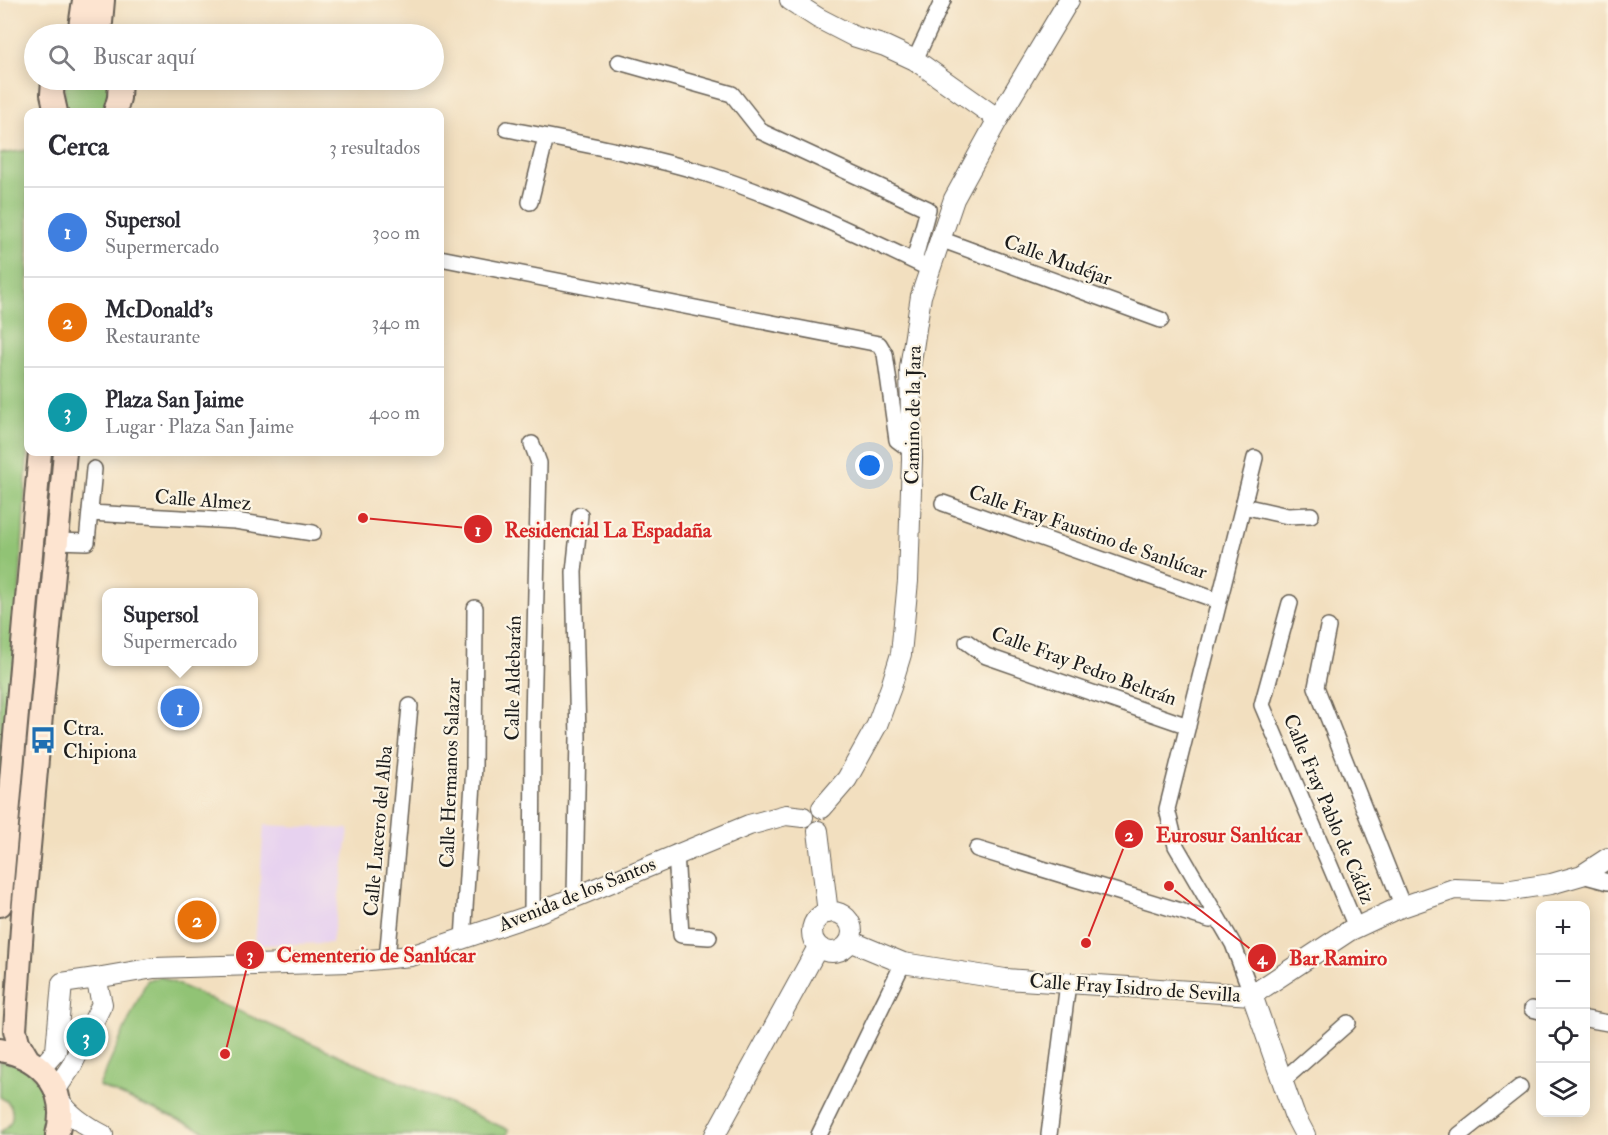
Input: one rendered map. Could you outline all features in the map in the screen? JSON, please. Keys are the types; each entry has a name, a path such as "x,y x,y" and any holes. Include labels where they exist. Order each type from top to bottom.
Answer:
{"main road":[{"path":"80,24 84,0"},
{"path":"101,24 103,0"},
{"path":"52,90 55,108"},
{"path":"116,108 119,90"},
{"path":"0,904 40,456"},
{"path":"57,1135 60,1121 57,1094 18,1042 15,1030 23,912 66,456"},
{"path":"0,1050 14,1053 35,1063"}],"street":[{"path":"790,0 853,36 885,46 915,60 998,119"},
{"path":"915,60 943,0"},
{"name":"Camino de la Jara","path":"822,808 847,779 877,725 901,654 908,581 912,451 910,368 921,296 922,265 940,239 954,199 998,119 1069,0"},
{"path":"507,129 621,152 707,174 824,218 922,265 928,209 762,132 732,94 619,62"},
{"path":"530,202 546,137"},
{"name":"Calle Mudéjar","path":"940,239 1161,320"},
{"path":"444,259 879,344 885,354 897,440 912,451"},
{"name":"Calle Aldebarán","path":"532,444 539,463 532,753 532,915"},
{"path":"1255,458 1167,809 1176,846 1233,944 1294,1114 1305,1135"},
{"path":"57,540 87,542 94,469"},
{"name":"Calle Fray Faustino de Sanlúcar","path":"943,503 1219,601"},
{"path":"1243,506 1288,516 1311,515"},
{"name":"Calle Almez","path":"90,513 235,521 313,533"},
{"path":"575,897 578,737 574,572 580,515"},
{"name":"Calle Fray Pablo de Cádiz","path":"1290,603 1262,705 1356,927"},
{"name":"Calle Hermanos Salazar","path":"464,939 474,767 475,608"},
{"path":"1328,627 1317,687 1403,907"},
{"name":"Calle Fray Pedro Beltrán","path":"967,642 986,656 1188,726"},
{"name":"Calle Lucero del Alba","path":"387,959 410,706"},
{"path":"822,808 827,816 826,825 818,831 809,829 803,822 803,817 808,809 822,808"},
{"name":"Avenida de los Santos","path":"56,1034 62,983 154,968 387,959 411,956 532,915 676,853 748,825 786,815 803,817"},
{"path":"818,831 828,913"},
{"path":"977,849 1210,920 1217,916"},
{"path":"676,853 681,934 709,937"},
{"name":"Calle Fray Isidro de Sevilla","path":"850,941 903,963 1005,980 1252,995 1356,927 1403,907 1454,889 1505,891 1551,884 1582,875 1608,858"},
{"path":"1582,875 1608,882"},
{"path":"828,913 840,914 850,923 852,929 850,941 835,952 823,950 812,938 813,927 819,918 828,913"},
{"path":"715,1135 818,947"},
{"path":"819,1135 903,963"},
{"path":"96,978 102,1004 57,1094 72,1116 103,1135"},
{"path":"1048,1135 1068,983"},
{"path":"1590,1020 1608,1023"},
{"path":"1282,1081 1348,1023"},
{"path":"35,1063 56,1051 56,1034 82,1043"},
{"path":"1459,1135 1520,1087"}],"shaded area":[{"path":"264,825 349,829 332,943 255,945"}],"green space":[{"path":"65,90 108,90 106,108 65,108 63,103"},
{"path":"24,151 24,456 27,456 17,635 0,812 0,154"},
{"path":"161,977 509,1130 507,1135 214,1135 99,1086 147,980"},
{"path":"0,1060 28,1070 41,1085 46,1095 49,1115 45,1135 0,1135 0,1132 12,1120 12,1109 6,1100 0,1097"}],"place":[{"name":"Residencial La Espadaña","path":"363,518"},
{"name":"Supersol","path":"180,708"},
{"name":"Ctra. Chipiona","path":"43,740"},
{"name":"Bar Ramiro","path":"1169,886"},
{"name":"McDonald's","path":"197,920"},
{"name":"Eurosur Sanlúcar","path":"1086,943"},
{"name":"Plaza San Jaime","path":"86,1037"},
{"name":"Cementerio de Sanlúcar","path":"225,1054"}]}
